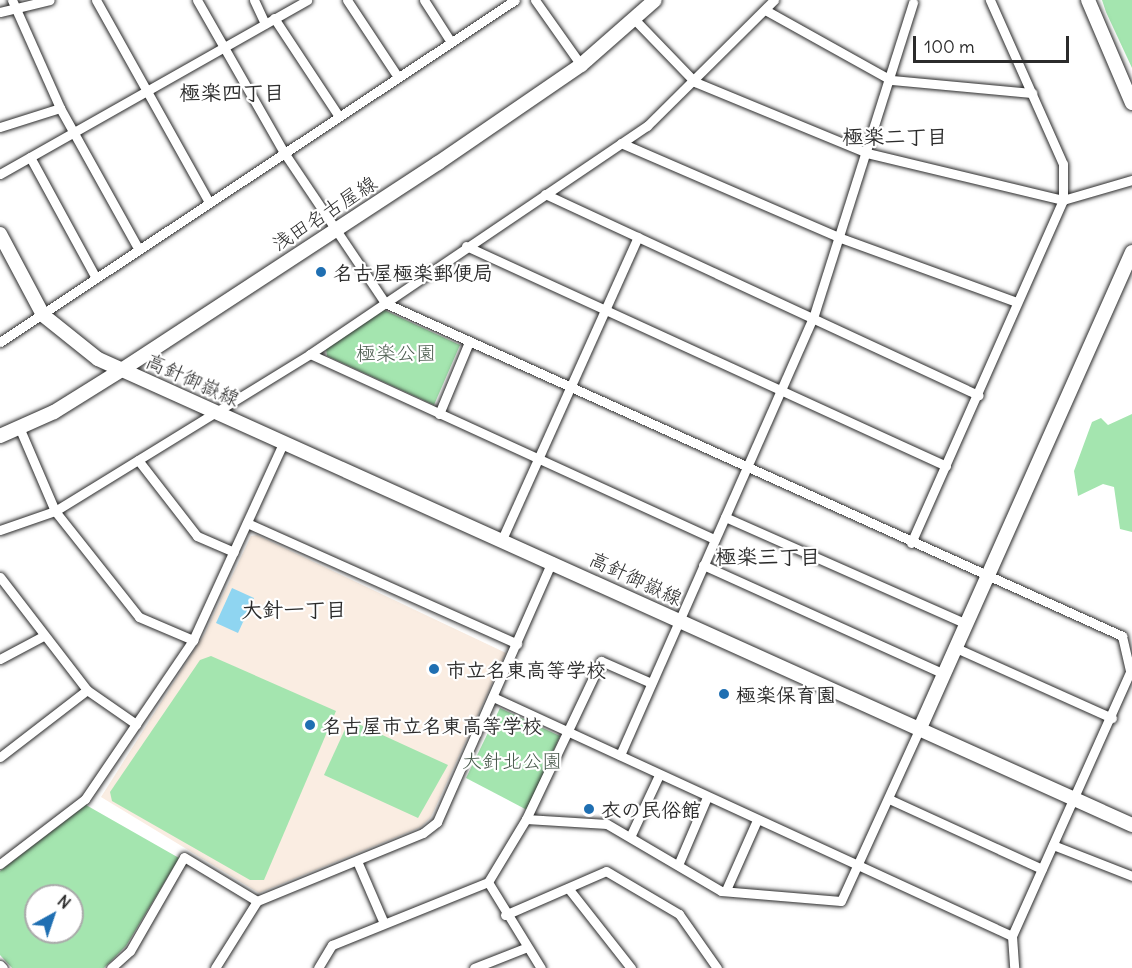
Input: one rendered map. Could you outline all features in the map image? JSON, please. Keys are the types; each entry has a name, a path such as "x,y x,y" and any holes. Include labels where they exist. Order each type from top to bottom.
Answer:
{"street":[{"path":"12,0 12,11 60,108 139,250"},
{"path":"0,12 12,11 50,0"},
{"path":"96,0 144,93 210,202"},
{"path":"197,0 220,48 285,154 385,303 570,384 911,543 1122,636 1130,672 1112,718 1012,936 1014,968"},
{"path":"254,0 265,24"},
{"path":"0,174 307,0"},
{"path":"347,0 398,77"},
{"path":"424,0 450,42"},
{"path":"0,342 285,154 338,115 515,0"},
{"path":"536,0 581,65"},
{"name":"浅田名古屋線","path":"0,436 123,369 581,65 636,21 655,0"},
{"path":"0,530 55,511 310,354 621,143 695,82 767,11 774,0"},
{"path":"911,543 979,395 1017,302 1064,200 1063,164 990,0"},
{"path":"1088,0 1132,103"},
{"path":"620,755 678,619 813,318 891,80 914,1"},
{"path":"767,11 891,80 1032,93"},
{"path":"274,18 338,115"},
{"path":"636,21 695,82 867,153 1064,200 1132,180"},
{"path":"0,127 60,108"},
{"path":"621,143 838,237 1017,302"},
{"path":"30,157 96,278"},
{"path":"545,194 979,395"},
{"name":"高針御嶽線","path":"0,234 43,315 77,346 123,369 503,537 1132,825"},
{"path":"503,537 638,237"},
{"path":"466,246 946,466"},
{"path":"526,819 607,825 678,866 726,890 841,901 889,799 1132,252"},
{"path":"439,414 470,342"},
{"path":"310,354 715,540"},
{"path":"19,427 55,511 139,617 193,640"},
{"path":"2,860 86,799 193,640 284,441"},
{"path":"138,460 197,537 234,552"},
{"path":"725,517 966,624"},
{"path":"247,523 517,644"},
{"path":"215,968 257,901 423,833 436,822 552,561"},
{"path":"703,565 944,674"},
{"path":"1,580 87,690 136,724"},
{"path":"0,659 44,636"},
{"path":"956,648 1112,718"},
{"path":"318,968 332,945 383,921 488,882 526,819 602,661 651,683"},
{"path":"0,757 87,690"},
{"path":"493,697 620,755 658,775 1012,936"},
{"path":"630,837 658,775"},
{"path":"678,866 707,797"},
{"path":"889,799 1042,869"},
{"path":"726,890 757,820"},
{"path":"1053,845 1132,876"},
{"path":"111,968 130,951 184,857 257,901"},
{"path":"357,861 383,921"},
{"path":"505,915 606,872 679,914 717,968"},
{"path":"488,882 525,948 541,968"},
{"path":"568,888 631,968"},
{"path":"474,968 525,948"}],"shaded area":[{"name":"名古屋市立名東高等学校","path":"257,535 506,653 431,817 421,827 259,893 101,797 205,633 251,536"}],"green space":[{"path":"1102,0 1132,0 1132,68 1106,12"},
{"name":"極楽公園","path":"382,309 460,345 434,405 327,356 326,348"},
{"path":"1132,414 1132,532 1120,529 1114,487 1103,484 1078,496 1074,471 1092,422 1101,418 1108,425"},
{"path":"211,656 336,711 264,880 250,880 112,801 110,792 200,660"},
{"name":"大針北公園","path":"500,708 560,736 527,810 466,778"},
{"path":"354,722 448,765 418,818 324,775 347,725"},
{"path":"86,805 179,858 126,946 104,968 12,968 0,955 0,871"}],"water":[{"path":"232,588 254,598 238,633 216,623"}],"place":[{"name":"名古屋極楽郵便局","path":"321,272"},
{"name":"市立名東高等学校","path":"434,669"},
{"name":"極楽保育園","path":"724,694"},
{"name":"名古屋市立名東高等学校","path":"310,725"},
{"name":"衣の民俗館","path":"589,809"}],"district":[{"name":"極楽四丁目","path":"232,93"},
{"name":"極楽二丁目","path":"895,137"},
{"name":"極楽三丁目","path":"768,557"},
{"name":"大針一丁目","path":"294,610"}]}
